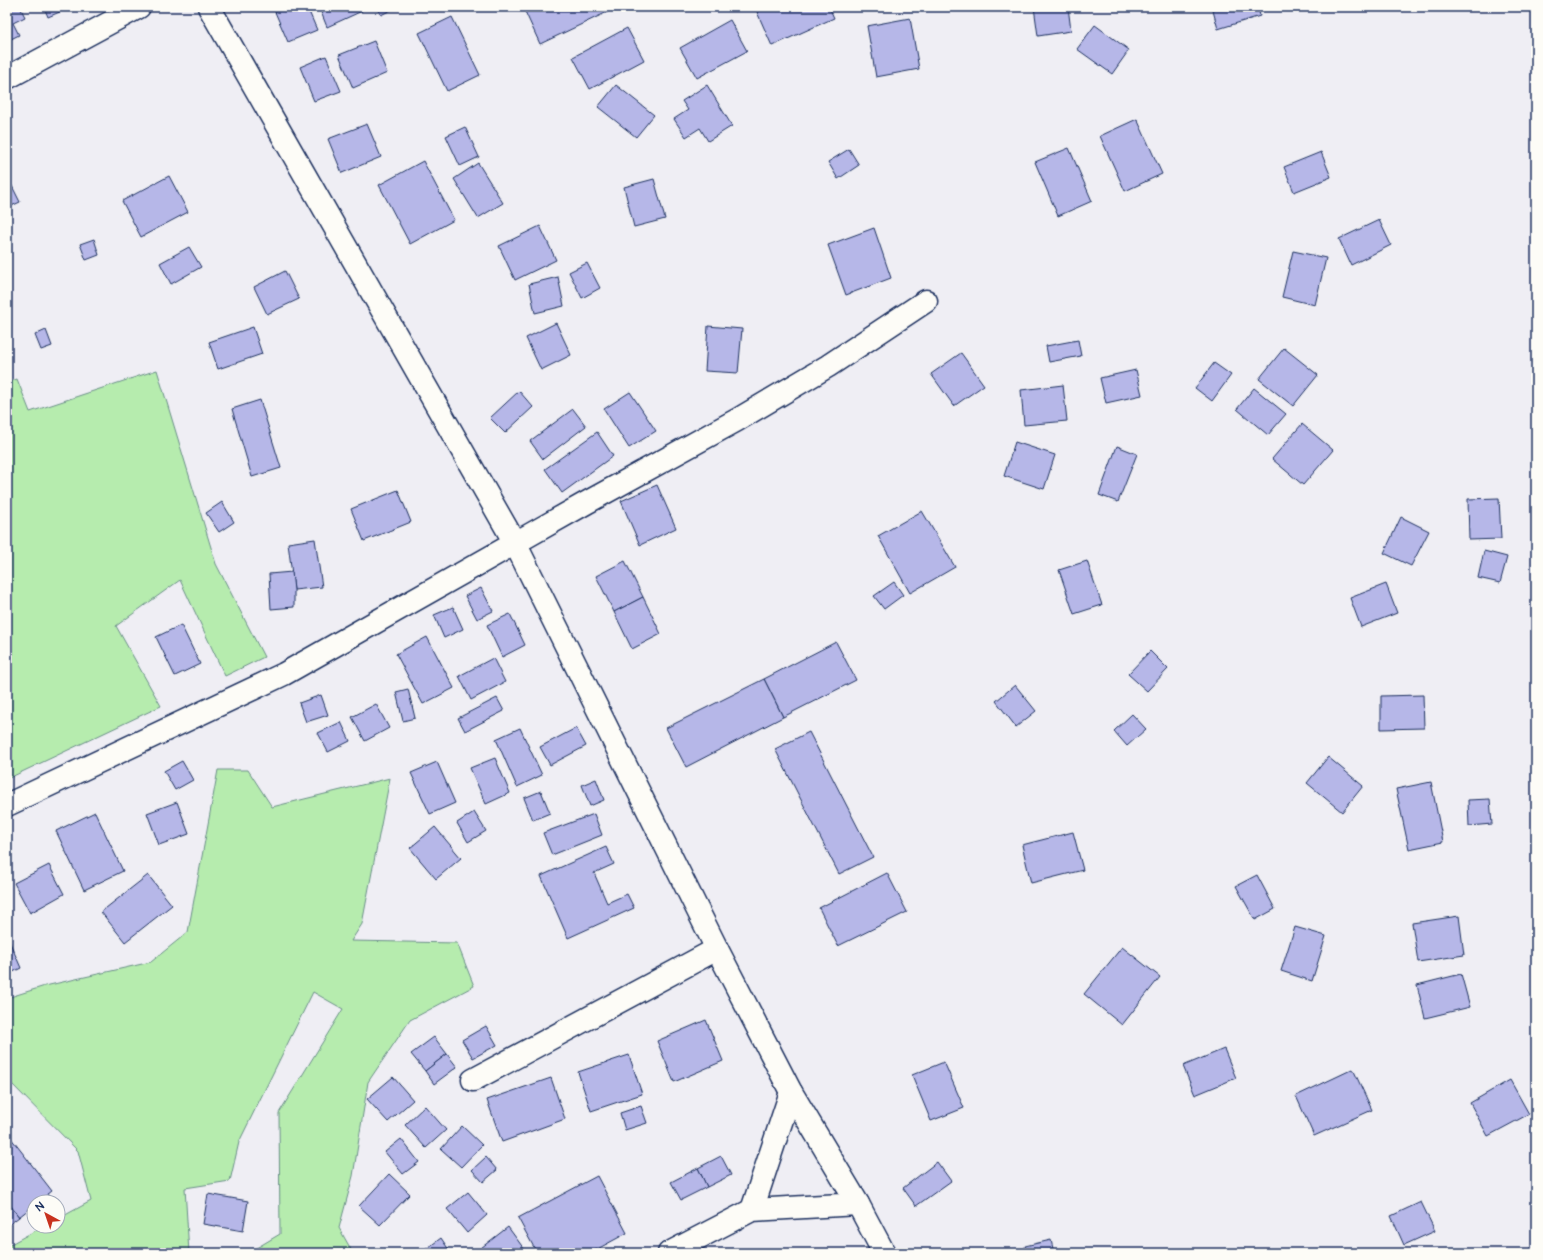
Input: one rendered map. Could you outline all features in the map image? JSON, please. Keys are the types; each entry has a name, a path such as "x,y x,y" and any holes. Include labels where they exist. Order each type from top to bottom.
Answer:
{"street":[{"path":"7,78 139,7"},
{"path":"209,7 515,542 717,949 791,1092 858,1204 884,1253"},
{"path":"7,805 284,674 515,542 737,420 828,366 926,301"},
{"path":"473,1080 717,949"},
{"path":"752,1210 791,1092"},
{"path":"669,1253 752,1210 858,1204"}],"green space":[{"path":"157,370 216,564 264,657 225,676 180,580 116,626 161,706 7,779 7,383 17,379 30,412"},
{"path":"218,770 248,770 272,807 390,778 362,924 351,941 457,943 474,986 410,1020 368,1082 353,1176 339,1228 353,1253 248,1253 280,1234 279,1113 343,1009 313,992 239,1142 230,1181 185,1188 189,1253 7,1253 7,1246 29,1234 66,1234 66,1215 91,1201 78,1151 7,1079 7,998 45,986 151,962 188,932"}],"building":[{"path":"7,7 20,7 25,17 13,23 19,35 7,41"},
{"path":"44,7 68,7 69,8 48,17"},
{"path":"287,7 307,7 317,30 288,42 275,12"},
{"path":"319,7 360,7 362,11 327,27"},
{"path":"377,7 397,7 381,15"},
{"path":"523,7 618,7 540,44"},
{"path":"769,7 829,7 834,18 772,46 757,12"},
{"path":"1034,7 1068,7 1071,31 1038,36"},
{"path":"1212,7 1258,7 1260,16 1218,29"},
{"path":"452,17 480,75 447,91 419,33"},
{"path":"910,18 919,69 876,77 867,26"},
{"path":"730,20 747,51 697,78 680,48"},
{"path":"1095,25 1129,50 1112,74 1077,49"},
{"path":"627,28 644,60 590,89 573,57"},
{"path":"374,41 387,73 353,88 339,55"},
{"path":"326,56 341,91 314,101 300,67"},
{"path":"616,85 654,115 636,137 598,107"},
{"path":"707,85 732,126 708,141 700,128 686,137 674,119 688,110 682,101"},
{"path":"1137,119 1162,174 1125,191 1100,136"},
{"path":"367,124 381,157 342,173 328,139"},
{"path":"465,127 479,157 460,166 446,136"},
{"path":"1069,148 1092,201 1058,216 1035,162"},
{"path":"849,149 859,165 838,179 828,162"},
{"path":"1321,152 1331,177 1294,192 1284,167"},
{"path":"423,161 454,220 410,244 379,185"},
{"path":"478,163 503,203 478,218 454,179"},
{"path":"7,176 20,202 7,208"},
{"path":"169,176 188,212 141,237 122,201"},
{"path":"654,179 665,219 634,227 624,187"},
{"path":"1379,220 1391,245 1351,265 1339,239"},
{"path":"540,226 556,260 515,280 499,246"},
{"path":"874,228 891,278 846,295 828,245"},
{"path":"94,239 99,255 86,260 80,244"},
{"path":"189,247 201,267 171,284 160,263"},
{"path":"1293,251 1326,258 1315,305 1282,297"},
{"path":"587,263 600,288 582,298 569,272"},
{"path":"285,271 299,299 267,314 254,287"},
{"path":"558,277 564,306 535,313 529,284"},
{"path":"556,323 571,355 541,370 526,338"},
{"path":"708,326 742,329 738,373 705,371"},
{"path":"253,327 262,354 218,369 209,342"},
{"path":"46,330 52,346 41,350 35,335"},
{"path":"1078,340 1081,356 1049,362 1046,346"},
{"path":"1284,348 1318,375 1293,406 1259,379"},
{"path":"961,353 984,385 954,406 931,374"},
{"path":"1214,363 1231,375 1212,401 1195,388"},
{"path":"1136,370 1142,395 1106,403 1100,378"},
{"path":"1063,385 1067,421 1024,425 1021,390"},
{"path":"1254,388 1286,414 1268,435 1237,409"},
{"path":"519,391 533,407 505,433 490,418"},
{"path":"630,392 656,431 629,448 604,409"},
{"path":"260,400 281,468 252,477 232,409"},
{"path":"573,409 586,426 543,459 530,441"},
{"path":"1302,424 1333,450 1303,485 1272,459"},
{"path":"597,432 613,456 562,493 545,469"},
{"path":"1015,442 1055,455 1044,489 1004,476"},
{"path":"1117,446 1137,454 1118,502 1099,495"},
{"path":"657,485 676,528 640,545 621,501"},
{"path":"398,490 411,522 364,541 351,509"},
{"path":"1499,498 1501,539 1469,540 1468,499"},
{"path":"222,502 234,522 219,532 206,513"},
{"path":"922,511 955,567 910,593 878,536"},
{"path":"1401,517 1429,531 1411,566 1384,553"},
{"path":"315,539 322,587 294,590 288,543"},
{"path":"1484,551 1507,557 1500,583 1478,578"},
{"path":"625,561 643,597 614,612 596,576"},
{"path":"1087,561 1102,605 1074,614 1059,570"},
{"path":"292,572 294,607 271,609 269,574"},
{"path":"894,582 903,595 884,609 874,596"},
{"path":"1386,584 1397,613 1361,627 1350,598"},
{"path":"481,588 493,611 477,619 465,596"},
{"path":"643,597 661,634 632,649 614,612"},
{"path":"453,607 463,629 444,638 434,615"},
{"path":"510,614 525,645 502,657 487,625"},
{"path":"181,625 200,664 175,676 156,637"},
{"path":"427,637 454,688 423,704 396,654"},
{"path":"836,642 856,680 783,717 764,679"},
{"path":"1150,651 1168,669 1147,691 1128,674"},
{"path":"493,658 505,682 471,700 459,676"},
{"path":"764,679 783,717 686,767 666,728"},
{"path":"1015,685 1036,711 1016,727 996,701"},
{"path":"408,689 415,718 403,721 396,692"},
{"path":"321,695 328,715 306,722 299,703"},
{"path":"1423,695 1424,728 1381,729 1381,696"},
{"path":"497,698 504,711 465,731 458,718"},
{"path":"376,704 389,728 365,741 352,717"},
{"path":"1132,714 1146,729 1127,746 1114,731"},
{"path":"341,722 350,741 328,752 318,733"},
{"path":"520,728 542,775 517,787 496,739"},
{"path":"576,728 586,746 550,765 540,747"},
{"path":"809,732 873,857 839,874 775,749"},
{"path":"1328,757 1363,786 1342,812 1307,783"},
{"path":"495,758 510,793 486,804 470,768"},
{"path":"182,761 193,780 175,790 164,771"},
{"path":"437,762 455,803 430,814 411,773"},
{"path":"596,779 604,800 590,806 582,785"},
{"path":"1431,782 1443,842 1409,849 1396,789"},
{"path":"541,791 550,813 533,820 524,798"},
{"path":"1490,799 1492,824 1469,826 1468,800"},
{"path":"177,802 189,834 159,845 147,813"},
{"path":"95,812 123,871 84,890 56,831"},
{"path":"474,812 486,831 468,842 457,823"},
{"path":"594,814 602,835 552,855 543,833"},
{"path":"435,827 461,858 436,879 410,848"},
{"path":"1073,832 1083,870 1031,883 1022,845"},
{"path":"606,847 614,864 594,873 607,903 627,894 634,908 568,938 541,876"},
{"path":"49,865 64,894 30,913 14,883"},
{"path":"887,873 907,912 838,946 819,908"},
{"path":"148,875 172,905 125,942 101,912"},
{"path":"1257,875 1275,909 1255,920 1236,886"},
{"path":"1459,916 1464,955 1418,962 1412,923"},
{"path":"1295,927 1326,936 1312,981 1281,971"},
{"path":"7,936 21,968 7,975"},
{"path":"1122,947 1160,977 1122,1025 1084,994"},
{"path":"1461,974 1470,1007 1425,1018 1417,985"},
{"path":"706,1020 723,1061 674,1082 657,1041"},
{"path":"486,1026 497,1045 473,1058 462,1040"},
{"path":"434,1037 447,1054 425,1071 411,1054"},
{"path":"1224,1049 1236,1078 1195,1095 1183,1066"},
{"path":"447,1054 457,1067 434,1084 425,1071"},
{"path":"629,1055 642,1094 591,1111 578,1072"},
{"path":"944,1062 964,1108 931,1121 912,1075"},
{"path":"1353,1069 1372,1110 1314,1136 1296,1096"},
{"path":"393,1077 413,1100 388,1122 367,1099"},
{"path":"551,1078 565,1119 502,1142 487,1100"},
{"path":"1510,1080 1529,1114 1488,1136 1470,1103"},
{"path":"425,1106 446,1130 426,1148 405,1125"},
{"path":"641,1106 647,1123 625,1130 620,1113"},
{"path":"462,1126 482,1145 461,1167 441,1149"},
{"path":"7,1133 52,1191 48,1194 26,1194 26,1211 19,1217 7,1201"},
{"path":"401,1139 419,1162 403,1174 385,1152"},
{"path":"721,1156 731,1175 707,1187 698,1168"},
{"path":"486,1157 497,1170 483,1182 472,1170"},
{"path":"937,1162 951,1181 916,1206 903,1188"},
{"path":"698,1168 707,1187 681,1200 671,1182"},
{"path":"389,1174 410,1194 380,1225 359,1206"},
{"path":"597,1176 627,1233 590,1253 537,1253 518,1218"},
{"path":"468,1192 487,1215 467,1233 447,1209"},
{"path":"208,1194 248,1201 243,1231 203,1224"},
{"path":"7,1201 19,1217 7,1226"},
{"path":"1421,1202 1435,1231 1404,1245 1391,1216"},
{"path":"508,1227 527,1253 478,1253 477,1251"},
{"path":"441,1238 451,1253 421,1253"},
{"path":"1051,1240 1054,1253 1027,1253 1025,1246"}]}
